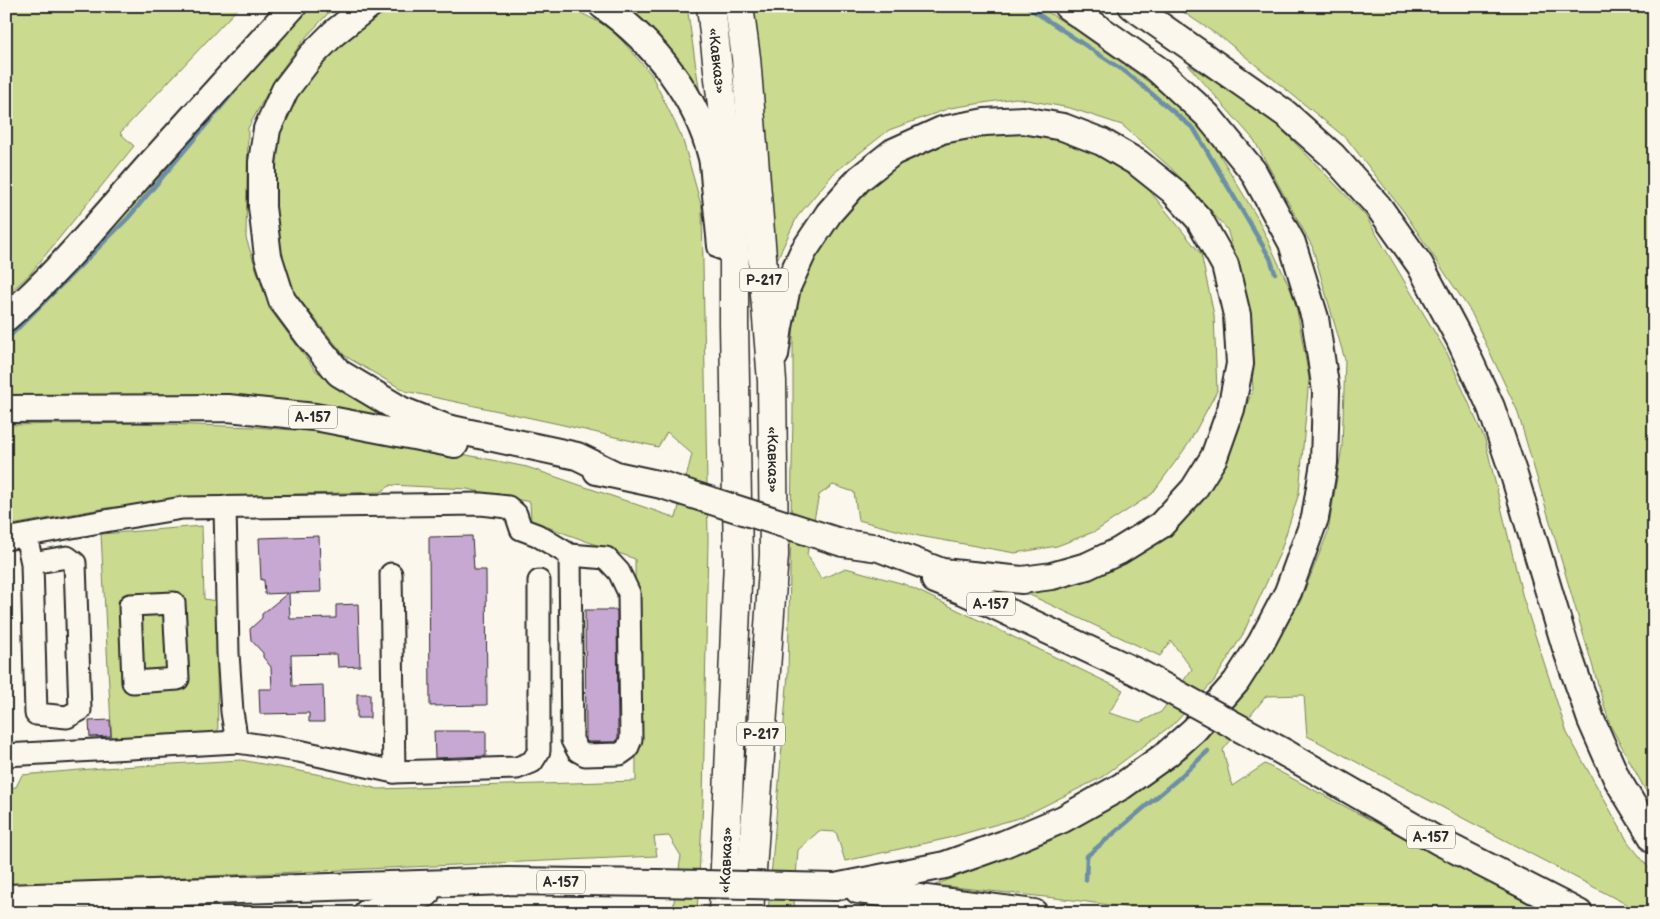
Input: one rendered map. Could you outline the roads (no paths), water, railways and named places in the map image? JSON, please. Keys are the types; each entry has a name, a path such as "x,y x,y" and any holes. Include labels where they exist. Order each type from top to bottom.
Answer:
{"highway":[{"name":"«Кавказ»","path":"711,6 727,151 734,252 738,561 723,913"},
{"name":"«Кавказ»","path":"739,6 746,58 772,381 774,555 749,913"}],"main road":[{"path":"6,318 40,288 78,248 294,6"},
{"path":"368,6 334,32 311,56 286,90 267,129 262,162 262,207 268,256 282,300 339,372 401,410 447,428 577,456 614,474"},
{"path":"603,6 644,39 673,76 696,113 712,159 722,252 734,324"},
{"path":"835,887 945,865 1004,844 1063,818 1122,786 1167,754 1194,730 1236,682 1261,643 1288,592 1315,518 1324,463 1326,391 1315,318 1292,243 1253,172 1207,115 1157,69 1067,6"},
{"path":"1132,6 1286,114 1333,156 1378,206 1420,265 1460,340 1490,406 1514,475 1565,646 1591,720 1617,779 1654,840"},
{"path":"772,381 779,327 787,288 803,252 829,213 859,179 893,152 942,130 986,122 1023,120 1063,127 1102,142 1138,163 1172,190 1199,219 1225,266 1237,315 1240,364 1231,409 1214,457 1194,489 1161,524 1119,552 1087,566 1052,576 1022,580 942,572 878,548 843,544"},
{"name":"А-157","path":"6,409 228,408 314,417 614,474 662,485 843,544 963,591 1137,672 1287,754 1440,842 1579,913"},
{"name":"А-157","path":"6,898 464,884 508,881 657,883 835,887 1034,913"},
{"path":"367,913 464,884"}],"lane":[{"path":"32,563 67,557 75,563 80,710 67,717 36,714 32,563 16,538 182,508 481,504 508,507 516,514 521,529 537,535 570,555 606,558 619,572 629,593 631,740 627,749 620,754 585,755 578,751 572,740 570,555"},
{"path":"224,507 228,653 232,712 237,742"},
{"path":"391,574 394,772"},
{"path":"6,755 237,742 299,751 394,772 516,768 532,762 539,751 539,580"},
{"path":"67,717 68,751"}],"waterway":[{"path":"301,16 310,6"},
{"path":"1026,6 1127,73 1194,129 1270,258 1275,273"},
{"path":"6,340 128,218 236,89"},
{"path":"1086,880 1087,856 1208,751"}]}
